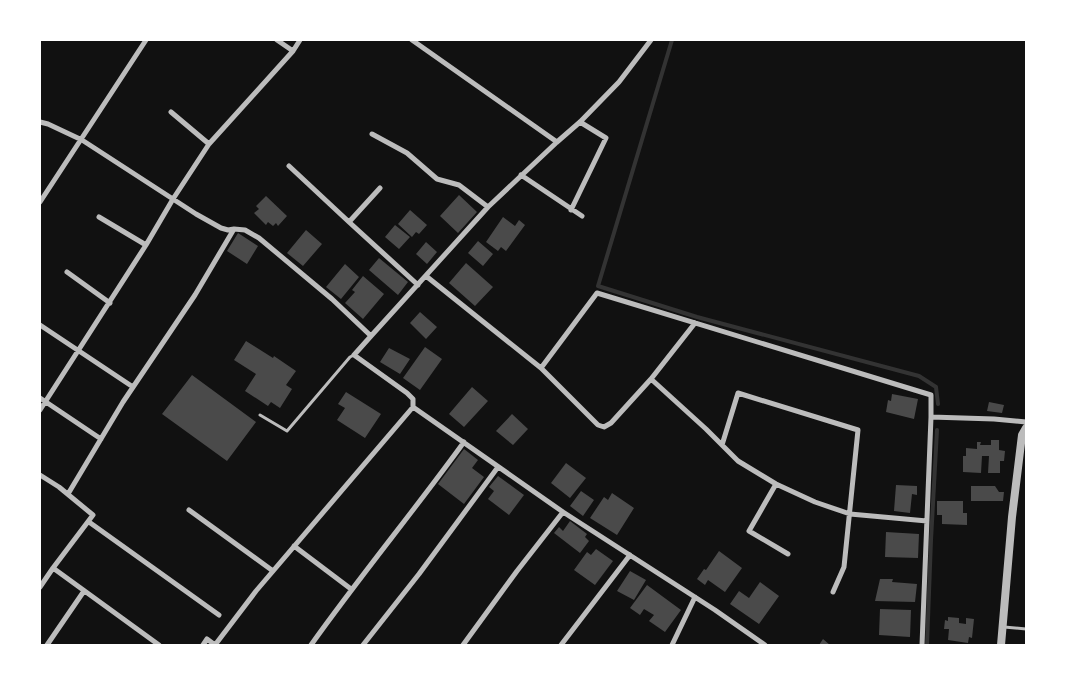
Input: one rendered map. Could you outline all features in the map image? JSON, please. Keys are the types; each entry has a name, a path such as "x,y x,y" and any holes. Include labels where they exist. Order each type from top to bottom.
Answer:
{"street":[{"path":"40,202 146,40"},
{"path":"277,40 293,51"},
{"path":"40,410 43,400 110,303 209,144 293,51 300,40"},
{"path":"412,40 557,142"},
{"path":"203,645 207,639 215,645 256,591 413,406 413,399 407,393 354,355 488,207 580,122 619,82 648,41"},
{"path":"171,112 209,144"},
{"path":"40,122 82,140 196,214 221,228 245,230 259,238 332,299 371,336"},
{"path":"572,210 606,138 580,122"},
{"path":"372,134 407,153 437,179 459,184 488,207"},
{"path":"289,166 418,285"},
{"path":"521,175 582,216"},
{"path":"349,222 380,188"},
{"path":"99,217 146,245"},
{"path":"68,494 133,388 195,295 234,228"},
{"path":"67,272 110,303"},
{"path":"426,276 541,368 598,425 604,427 611,423 651,379 696,323"},
{"path":"541,368 597,292 931,395 922,645"},
{"path":"40,325 133,388"},
{"path":"651,379 738,461 776,484 815,502 850,514 927,522"},
{"path":"722,445 738,393 858,430 844,567 833,592"},
{"path":"43,400 101,439"},
{"path":"413,406 563,512 695,597 765,645"},
{"path":"931,418 994,419 1026,422"},
{"path":"1001,645 1012,517 1025,434"},
{"path":"310,645 464,442"},
{"path":"362,645 419,574 498,467"},
{"path":"40,475 68,494 93,515 40,588"},
{"path":"776,484 749,531 788,554"},
{"path":"189,510 273,571"},
{"path":"463,645 516,571 563,512"},
{"path":"88,522 219,615"},
{"path":"294,546 351,589"},
{"path":"561,645 630,555"},
{"path":"53,568 159,645"},
{"path":"47,645 84,591"},
{"path":"672,645 695,597"}],"lane":[{"path":"260,414 287,431 350,357 354,355"},
{"path":"1003,627 1026,629"}],"building":[{"path":"459,195 477,212 458,233 440,216"},
{"path":"266,196 287,216 278,226 276,223 273,226 268,222 266,225 254,213 259,209 256,206"},
{"path":"410,210 427,225 419,234 416,232 412,237 398,224"},
{"path":"503,217 515,226 519,220 525,225 506,251 501,247 498,251 486,242"},
{"path":"395,225 410,237 399,249 385,237"},
{"path":"306,230 322,244 303,266 287,253"},
{"path":"238,233 258,246 247,264 227,251"},
{"path":"478,241 493,254 483,266 468,253"},
{"path":"426,242 437,252 427,264 416,254"},
{"path":"379,258 408,282 398,295 369,270"},
{"path":"466,263 493,287 475,306 449,283"},
{"path":"345,264 359,277 341,299 326,287"},
{"path":"363,276 384,294 363,319 345,303 355,292 352,290"},
{"path":"420,312 437,327 426,339 410,323"},
{"path":"246,341 273,358 274,356 296,371 286,385 292,389 280,408 271,402 268,406 245,391 256,374 234,360"},
{"path":"425,347 442,359 420,390 403,378"},
{"path":"389,348 410,359 400,374 380,362"},
{"path":"192,375 256,422 227,461 162,414"},
{"path":"472,387 488,401 464,427 449,414"},
{"path":"346,392 381,414 365,438 337,420 345,408 338,404"},
{"path":"892,394 918,399 914,419 886,412 888,400 891,401"},
{"path":"989,402 1004,405 1002,413 987,411"},
{"path":"512,414 528,429 513,445 496,431"},
{"path":"991,440 999,440 999,450 1005,451 1004,461 1000,461 1000,473 988,473 989,456 982,456 981,473 963,472 963,456 966,456 966,448 977,449 977,442 981,442 980,445 991,445"},
{"path":"464,449 478,460 472,468 484,477 464,504 438,484"},
{"path":"566,463 586,478 570,498 551,483"},
{"path":"498,476 524,495 509,515 488,499 494,491 489,487"},
{"path":"896,485 917,486 917,495 912,494 910,513 894,511"},
{"path":"971,486 995,486 999,492 1004,492 1003,501 971,501"},
{"path":"581,491 594,500 583,516 570,506"},
{"path":"612,493 634,508 617,535 590,518 604,497 608,500"},
{"path":"937,501 963,501 963,513 967,513 967,525 942,524 942,515 937,515"},
{"path":"570,521 587,534 585,537 589,541 580,553 554,533 559,527 563,531"},
{"path":"886,532 919,534 918,558 885,557"},
{"path":"596,549 613,561 595,585 574,570 587,552 591,555"},
{"path":"719,551 742,568 725,592 708,580 705,585 697,579 704,569 706,570"},
{"path":"630,571 646,580 634,600 617,591"},
{"path":"880,579 893,579 892,582 917,584 915,602 875,601"},
{"path":"760,582 779,596 759,624 730,604 739,591 749,598"},
{"path":"647,585 681,610 665,632 649,621 654,615 644,609 640,615 630,608"},
{"path":"880,609 911,610 910,637 879,635"},
{"path":"948,617 959,618 959,623 966,624 966,618 974,619 972,638 969,637 968,643 948,640 949,629 944,629 945,620 948,621"},
{"path":"823,639 830,645 819,645"}],"waterway":[{"path":"672,40 598,286 697,317 919,376 936,387 938,404"},
{"path":"927,645 937,430"}]}
